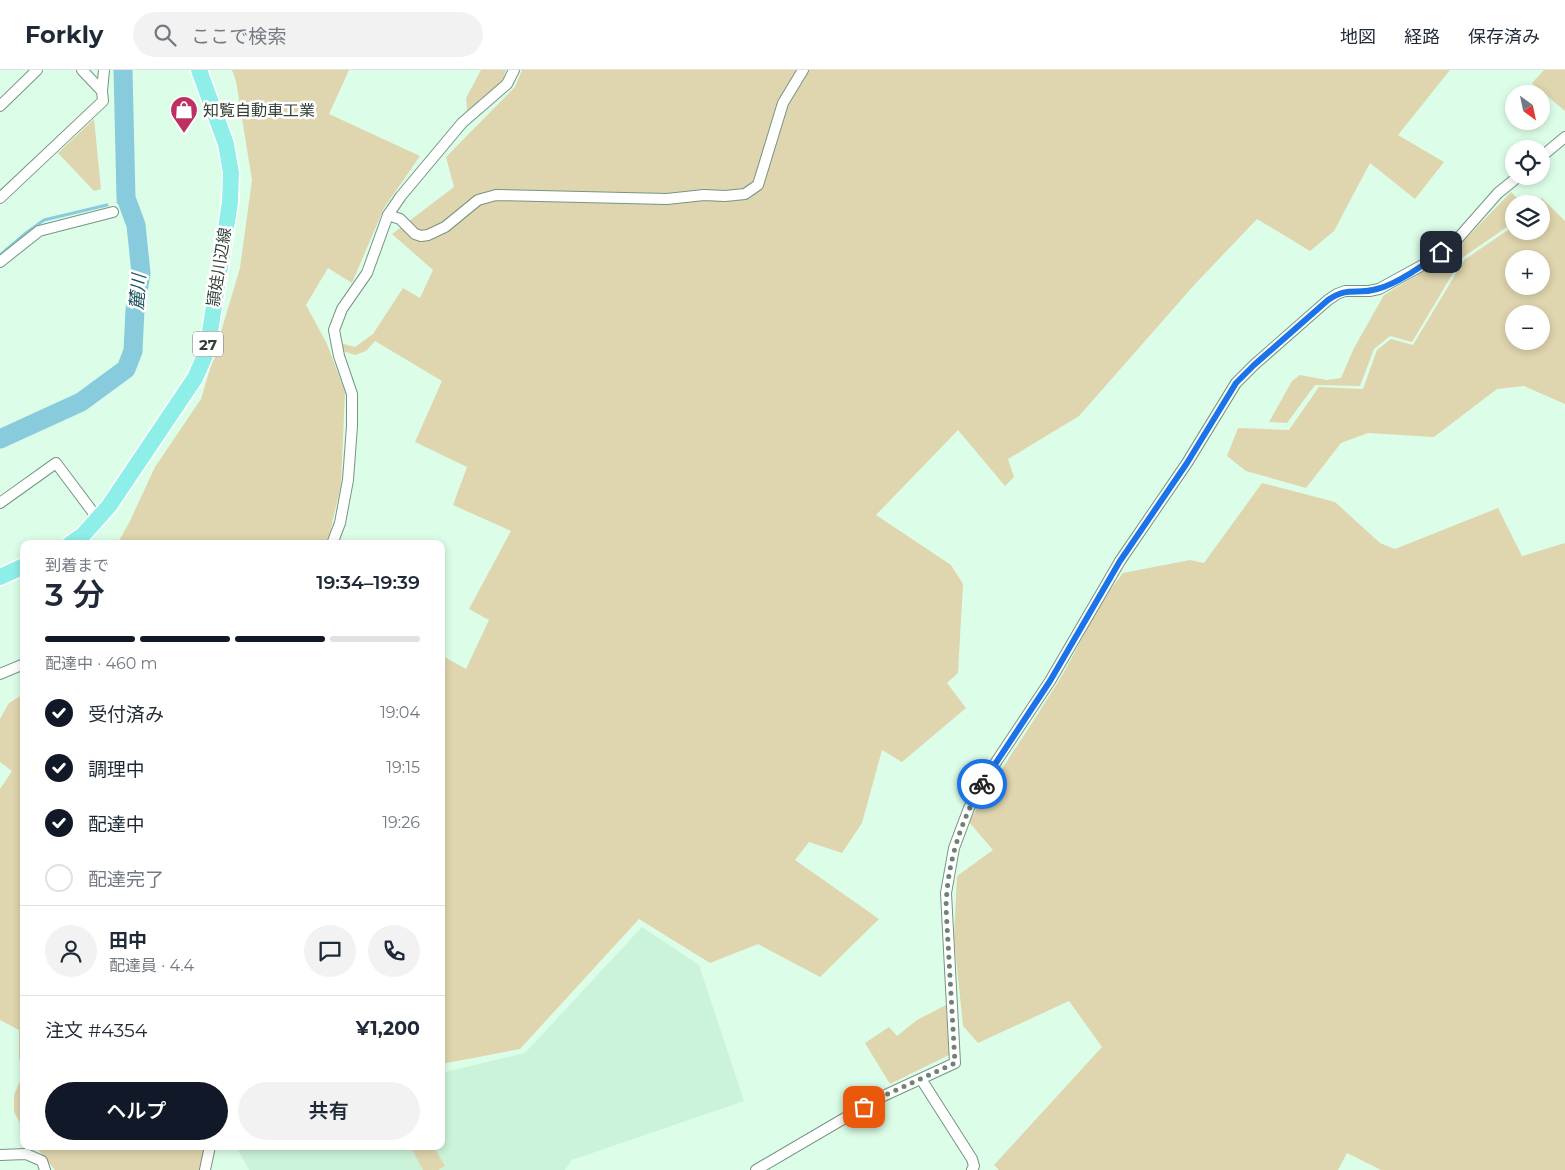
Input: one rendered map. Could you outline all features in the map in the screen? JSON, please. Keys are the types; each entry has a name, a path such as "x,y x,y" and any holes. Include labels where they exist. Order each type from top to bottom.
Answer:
{"main road":[{"name":"頴娃川辺線","path":"76,540 83,535 109,506 195,378 206,351 230,202 231,173 226,144 199,70"},
{"path":"0,577 20,568"}],"street":[{"path":"0,106 37,70"},
{"path":"82,70 102,91"},
{"path":"0,198 103,101 104,70"},
{"path":"334,540 340,523 348,480 352,426 352,394 339,356 334,330 342,310 367,273 388,215 401,196 462,123 507,84 514,70"},
{"path":"388,215 400,219 415,234 421,236 435,233 445,227 478,200 496,195 667,199 704,195 725,196 745,194 758,185 783,103 803,70"},
{"path":"1550,150 1565,137"},
{"path":"756,1170 879,1098 955,1063 946,893 954,848 969,808 984,780 1050,681 1120,561 1187,463 1236,383 1320,306 1337,294 1346,291 1379,289 1430,261 1453,244 1498,193 1508,185"},
{"path":"0,262 39,231 113,212"},
{"path":"0,503 56,463 98,519"},
{"path":"0,674 20,666"},
{"path":"920,1079 972,1159 974,1166 972,1170"},
{"path":"205,1170 209,1150"},
{"path":"0,1155 26,1154 42,1161 45,1170"}],"shaded area":[{"path":"232,70 349,70 329,114 420,156 384,208 352,283 328,268 306,305 327,344 345,392 341,485 330,532 327,540 119,540 155,467 201,399 240,268 252,180 236,81"},
{"path":"481,70 506,70 502,81 467,111 466,98"},
{"path":"522,70 1450,70 1398,135 1444,162 1415,199 1370,163 1334,231 1310,251 1257,219 1196,283 1079,416 1008,459 1014,477 1005,486 958,430 876,515 951,565 963,584 958,673 947,683 966,708 902,762 882,750 862,823 842,853 809,842 795,860 879,919 820,977 758,944 710,963 639,919 520,1049 445,1063 445,657 466,669 489,620 469,609 511,531 453,505 467,467 415,442 442,381 375,341 366,351 355,355 343,351 340,343 355,347 373,334 403,288 420,298 433,270 392,234 454,187 446,157 515,87"},
{"path":"1544,70 1565,70 1565,111 1550,98 1550,85 1534,85 1532,83"},
{"path":"94,119 101,189 94,191 58,153"},
{"path":"1505,198 1505,228 1462,258 1412,342 1390,336 1374,349 1360,386 1315,385 1287,423 1269,422 1292,381 1300,375 1327,380 1341,378 1354,348 1384,295 1449,256"},
{"path":"1550,206 1565,221 1565,404 1524,386 1497,389 1434,437 1368,433 1341,443 1306,488 1246,471 1227,456 1238,428 1289,430 1319,387 1363,389 1377,350 1391,339 1413,345 1464,260 1505,232 1505,240 1550,240"},
{"path":"1262,483 1335,502 1380,543 1395,549 1498,508 1522,556 1565,543 1565,1170 1381,1170 1347,1153 1338,1170 999,1170 994,1165 1102,1047 1069,1001 978,1043 963,1026 954,937 957,876 993,850 969,822 1061,677 1105,597 1123,573 1190,560 1204,563"},
{"path":"20,696 20,1062 19,1030 0,1020 0,789 12,771 0,762 0,719 9,703"},
{"path":"642,927 699,965 744,1101 572,1160 565,1170 249,1170 238,1150 445,1150 445,1072 525,1053"},
{"path":"946,1005 949,1055 890,1084 865,1043 889,1027 897,1036 917,1020"},
{"path":"20,1081 20,1123 14,1112 14,1095"},
{"path":"38,1150 206,1150 203,1170 55,1170"},
{"path":"412,1150 435,1150 445,1166 438,1170 423,1170"}],"waterway":[{"name":"麓川","path":"0,439 81,402 126,369 133,351 135,310 141,273 136,225 126,198 123,70"},
{"path":"118,202 126,198"},
{"path":"0,255 44,220 107,205"}],"way so far":[{"path":"864,1107 879,1098 955,1063 946,893 954,848 969,808 982,784"}],"place":[{"name":"知覧自動車工業","path":"184,134"}],"route":[{"path":"982,784 1050,681 1120,561 1187,463 1236,383 1254,365 1337,294 1346,291 1379,289 1430,261 1441,252"}]}
